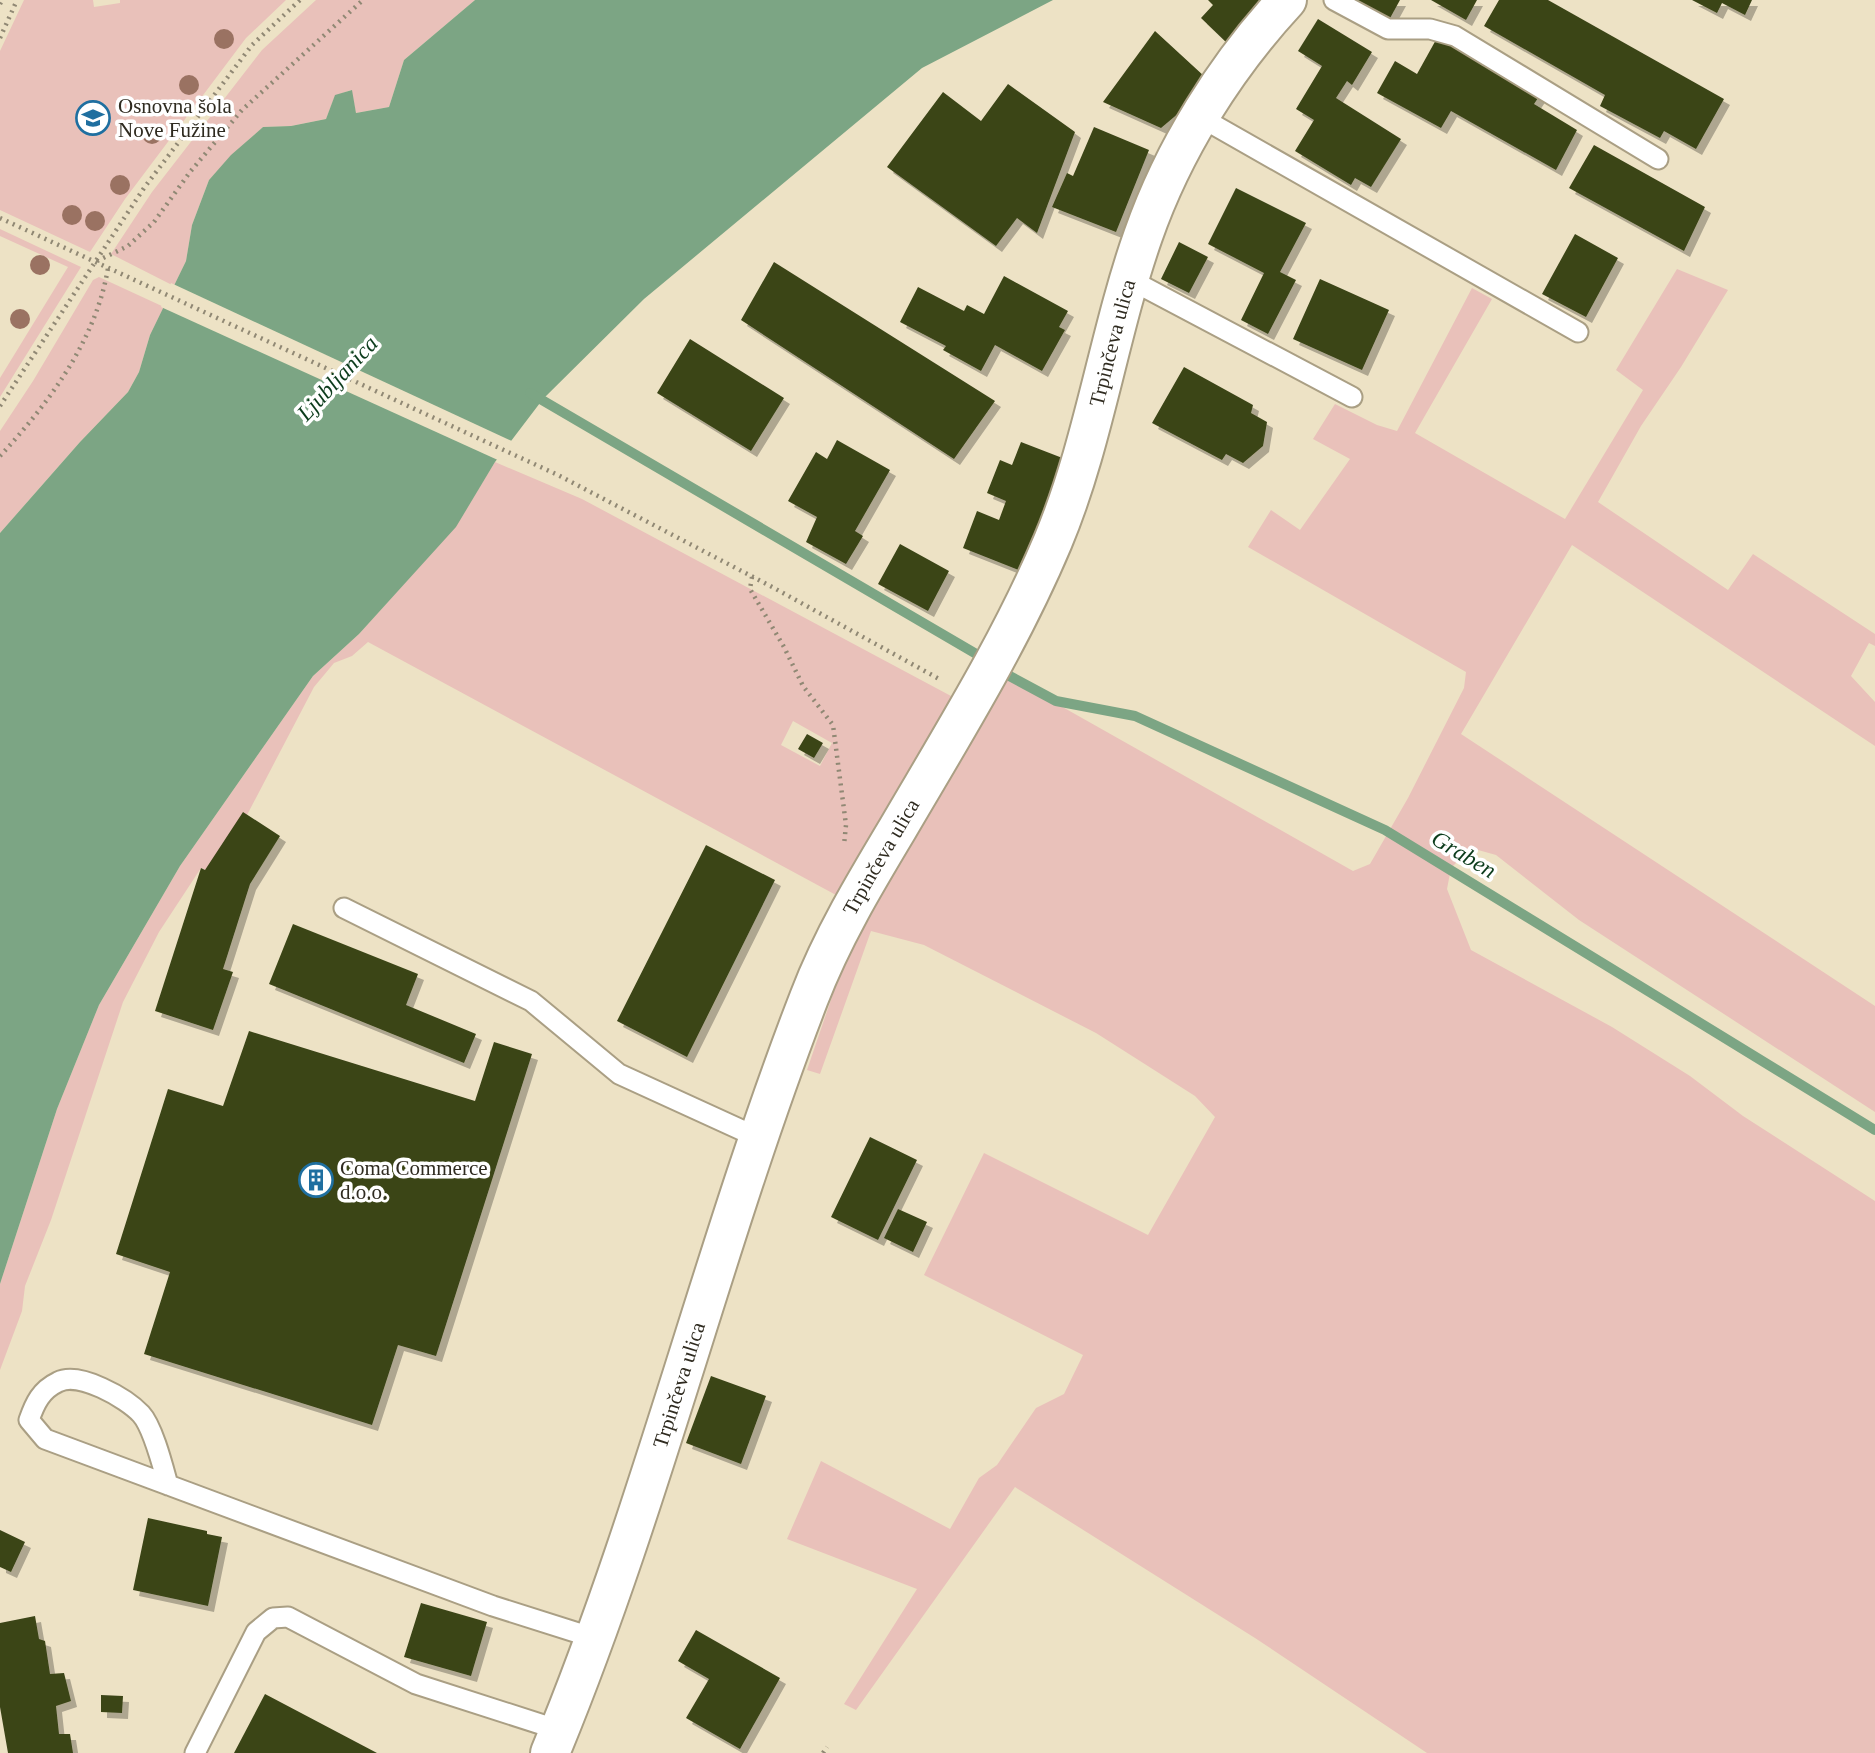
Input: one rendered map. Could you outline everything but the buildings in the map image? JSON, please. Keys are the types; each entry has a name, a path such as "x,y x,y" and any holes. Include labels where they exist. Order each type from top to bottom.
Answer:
{"street":[{"name":"Trpinčeva ulica","path":"554,1742 594,1638 809,996 852,904 974,698 1023,607 1073,490 1129,279 1163,184 1200,117 1265,24 1287,0"}],"lane":[{"path":"1334,0 1388,29 1430,29 1455,36 1658,159"},
{"path":"1200,117 1578,332"},
{"path":"1129,279 1352,397"},
{"path":"344,908 531,1001 619,1074 760,1138"},
{"path":"168,1485 160,1457 142,1415 119,1396 88,1382 60,1380 38,1397 29,1420 45,1439 168,1485 494,1606 594,1638"},
{"path":"195,1753 257,1632 273,1618 288,1617 416,1684 554,1742"}],"path":[{"path":"0,38 17,0"},
{"path":"0,406 144,188 253,45 300,0"},
{"path":"96,262 128,246 154,222 190,172 242,110 362,0"},
{"path":"0,218 558,475 974,698"},
{"path":"0,456 33,420 76,353 103,298 108,268"},
{"path":"752,577 750,589 785,647 803,685 833,724 846,825 844,847"},
{"path":"823,1753 827,1747"}],"shaded area":[{"name":"Osnovna šola Nove Fužine","path":"24,0 93,0 94,7 120,3 120,0 286,0 246,38 125,199 90,252 0,210 0,51"},
{"path":"316,0 475,0 404,60 389,107 356,113 351,90 335,96 326,119 291,126 263,127 232,155 209,180 192,225 186,261 174,286 111,254 152,192 262,50"},
{"path":"0,229 81,267 0,397 0,378 68,267 0,236"},
{"path":"1677,269 1728,290 1641,426 1598,502 1728,590 1753,554 1875,634 1875,646 1869,643 1851,676 1875,702 1875,746 1572,545 1461,734 1875,1006 1875,1112 1579,920 1496,855 1471,848 1451,868 1447,889 1471,950 1612,1027 1690,1076 1743,1116 1875,1201 1875,1753 1427,1753 1255,1638 1015,1487 856,1710 844,1704 917,1589 787,1539 821,1461 950,1529 979,1478 997,1465 1036,1408 1064,1394 1083,1355 924,1275 984,1153 1148,1235 1215,1117 1195,1096 1096,1033 924,945 871,931 820,1074 807,1070 850,944 1006,675 1353,871 1370,864 1408,798 1464,688 1466,672 1248,547 1271,510 1300,530 1350,459 1313,439 1335,404 1377,425 1397,431 1472,288 1492,299 1415,433 1565,519 1643,390 1616,370"},
{"path":"99,277 164,307 150,335 139,372 128,392 0,533 0,431 93,280"},
{"path":"495,462 582,499 951,696 948,711 836,895 368,642 352,656 334,663 314,687 247,815 205,870 201,868 159,932 123,1002 51,1220 25,1286 22,1311 0,1370 0,1284 57,1109 99,1005 180,866 313,676 359,634 455,527","holes":["793,721 832,743 820,766 781,745"]}],"water":[{"name":"Ljubljanica","path":"475,0 1053,0 922,68 644,299 543,399 495,462 456,527 359,634 313,676 180,866 99,1005 57,1109 0,1284 0,533 128,392 139,372 150,335 186,261 192,225 209,180 231,155 263,127 291,126 326,119 335,95 352,90 356,113 389,107 404,60"}],"pier":[{"path":"171,283 514,442 500,461 161,307"}],"waterway":[{"path":"530,393 978,655"},
{"name":"Graben","path":"1004,673 1056,701 1135,716 1385,830 1875,1130"}],"place":[{"name":"Osnovna šola Nove Fužine","path":"93,118"},
{"name":"Coma Commerce d.o.o.","path":"316,1180"}]}
